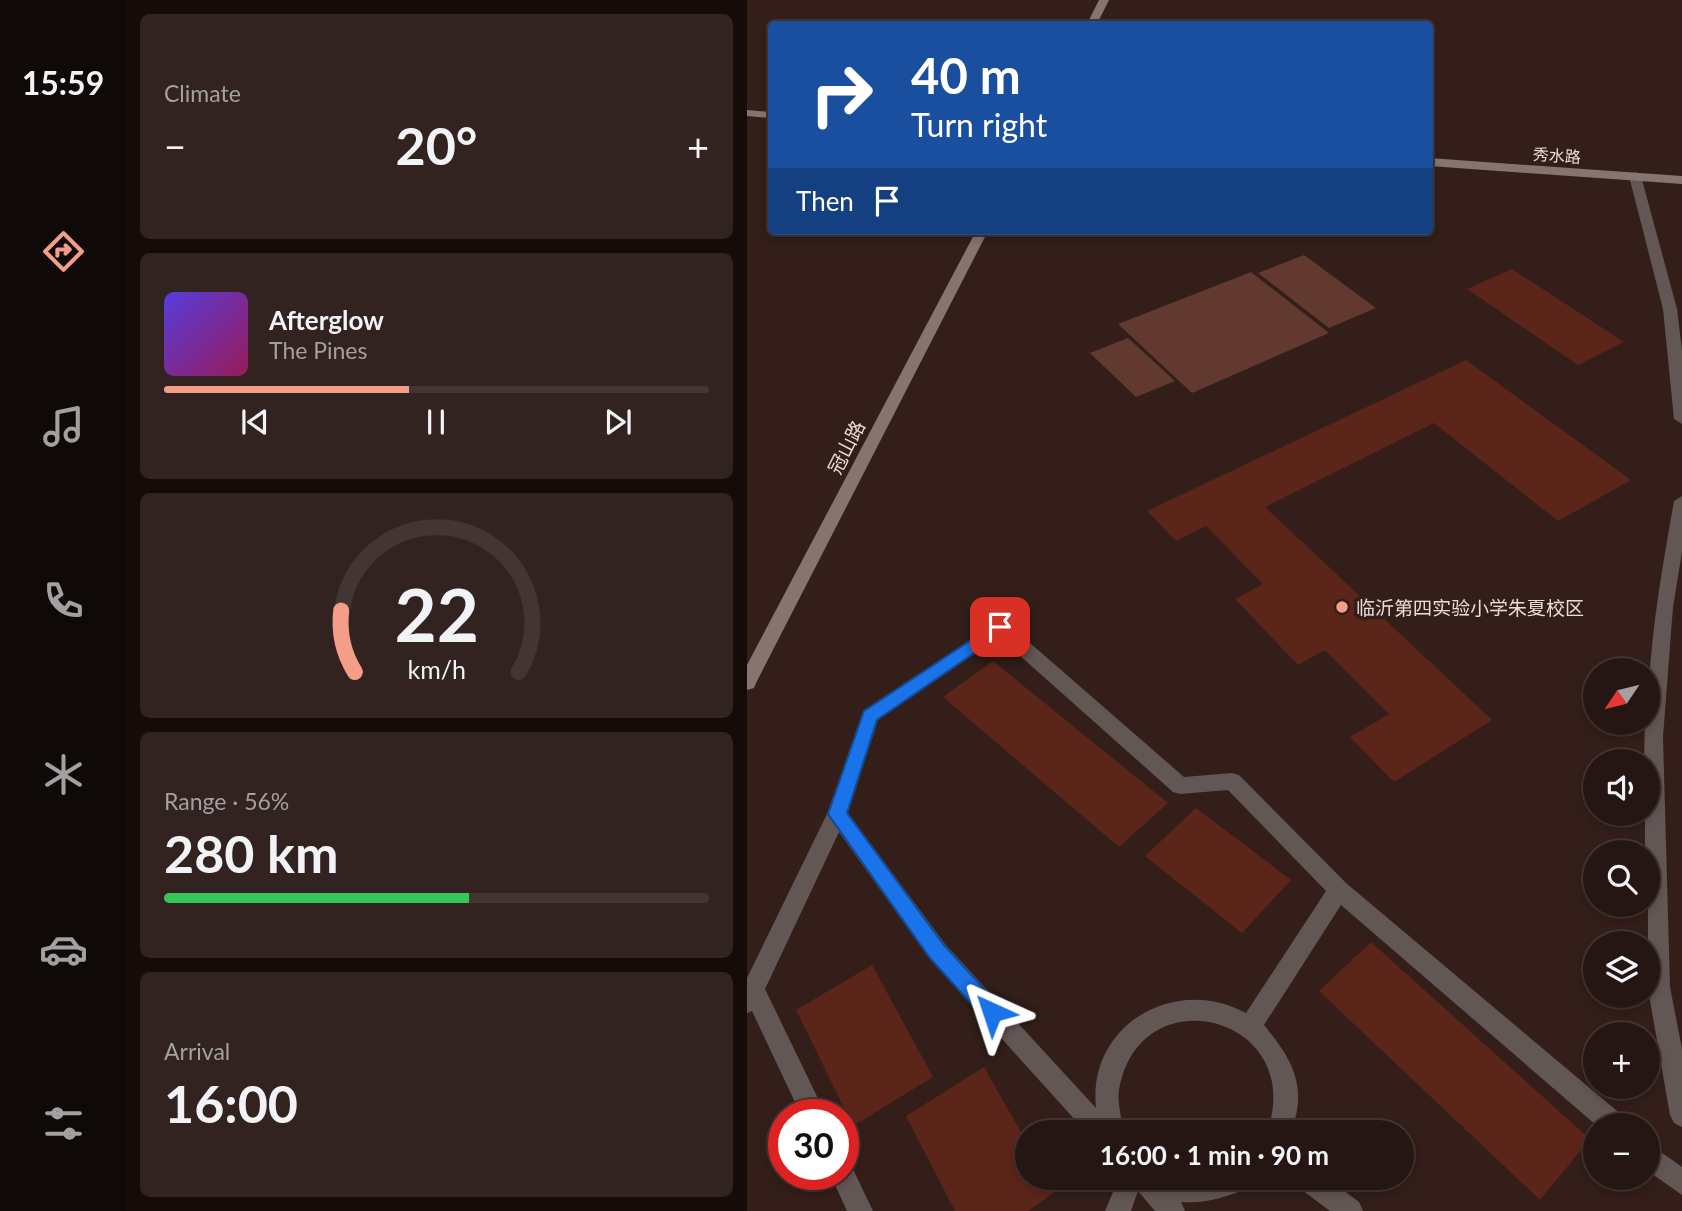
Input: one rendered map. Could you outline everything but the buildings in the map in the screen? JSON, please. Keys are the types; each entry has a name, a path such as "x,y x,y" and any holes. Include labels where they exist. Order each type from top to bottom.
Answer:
{"street":[{"path":"1094,21 1104,0"},
{"path":"747,113 768,115"},
{"name":"秀水路","path":"1433,162 1682,180"},
{"path":"1635,176 1670,309 1682,419"},
{"name":"冠山路","path":"747,683 980,235"},
{"path":"1682,502 1664,607 1653,737 1659,987 1682,1115"},
{"path":"805,1099 750,996 837,814 870,716 1000,627 1180,786 1232,781 1339,890 1600,1113"},
{"path":"837,814 937,951 1091,1120"},
{"path":"1251,1026 1339,890"},
{"path":"1108,1120 1105,1111 1109,1072 1123,1043 1145,1022 1164,1013 1194,1007 1225,1012 1251,1026 1267,1040 1282,1068 1287,1099 1282,1120"},
{"path":"1660,1165 1682,1183"},
{"path":"850,1190 860,1211"},
{"path":"1118,1211 1126,1190"},
{"path":"1154,1190 1172,1211"},
{"path":"1323,1190 1350,1211"}],"shaded area":[{"path":"1304,255 1376,308 1329,328 1258,273"},
{"path":"1251,272 1329,333 1192,393 1118,324"},
{"path":"1128,338 1175,381 1136,397 1090,353"}],"place":[{"name":"临沂第四实验小学朱夏校区","path":"1342,607"}],"route":[{"path":"992,1012 937,951 837,814 870,716 1000,627"}]}
